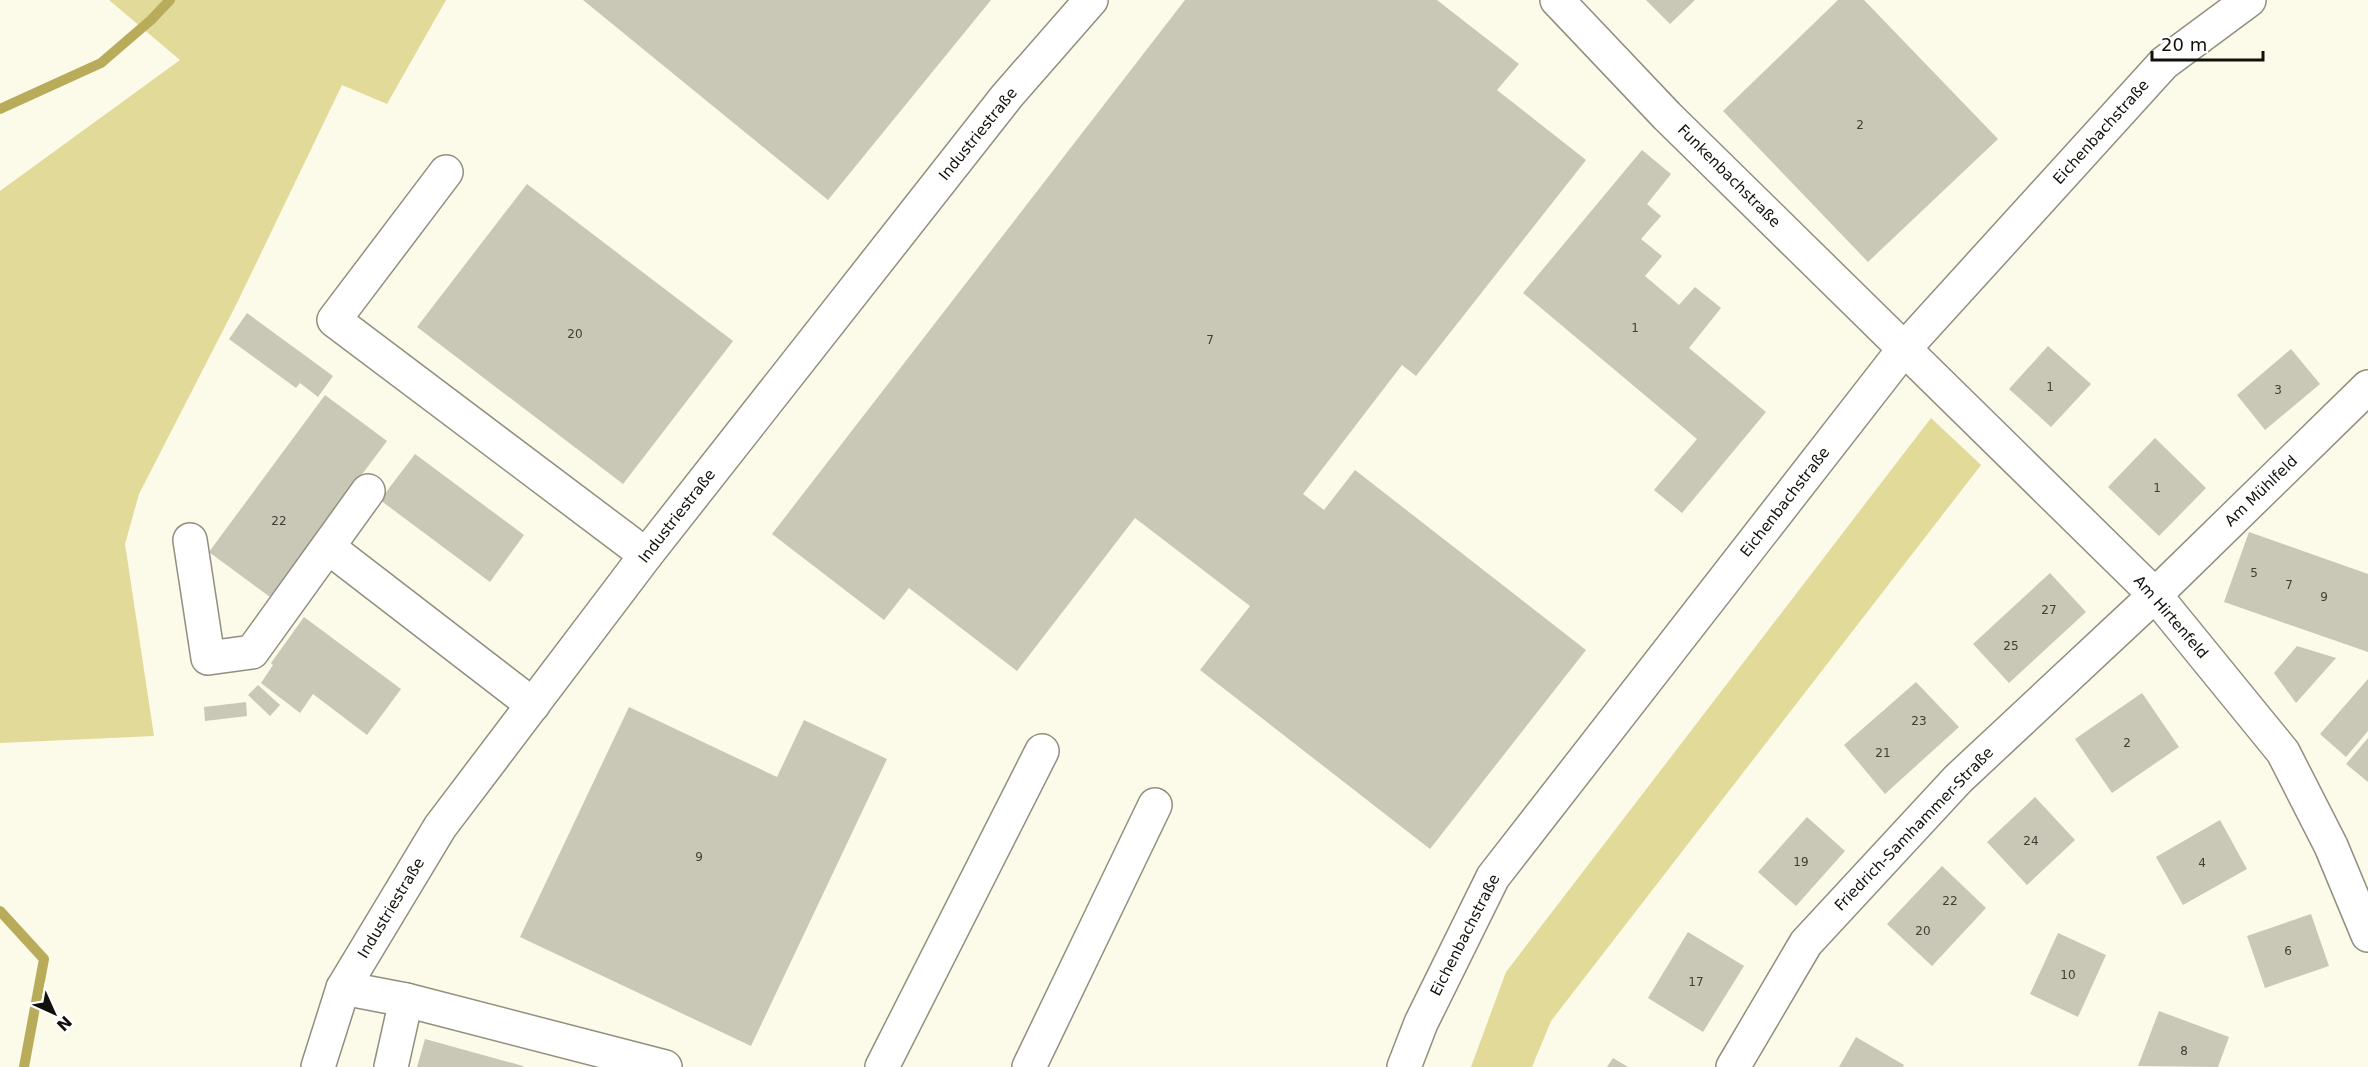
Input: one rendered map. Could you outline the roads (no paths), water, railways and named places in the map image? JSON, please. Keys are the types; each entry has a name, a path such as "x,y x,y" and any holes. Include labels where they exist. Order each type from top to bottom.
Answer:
{"street":[{"name":"Industriestraße","path":"318,1067 344,988 441,826 646,555 1007,96 1091,0"},
{"name":"Funkenbachstraße","path":"1557,0 1668,116 1904,350"},
{"name":"Eichenbachstraße","path":"1404,1067 1421,1023 1492,877 1904,350 2164,63 2249,0"},
{"path":"446,172 334,320 646,555"},
{"name":"Am Hirtenfeld","path":"1904,350 2155,595 2283,752 2331,846 2368,935"},
{"name":"Am Mühlfeld","path":"2155,595 2368,387"},
{"path":"190,540 208,658 252,652 368,491"},
{"path":"328,547 533,705"},
{"name":"Friedrich-Samhammer-Straße","path":"1733,1067 1806,943 1958,779 2155,595"},
{"path":"882,1067 1042,751"},
{"path":"1029,1067 1155,805"},
{"path":"344,988 406,1000 664,1067"},
{"path":"391,1067 406,1000"}],"waterway":[{"path":"0,109 101,63 151,20 170,0"},
{"path":"0,911 44,959 24,1067"}]}
